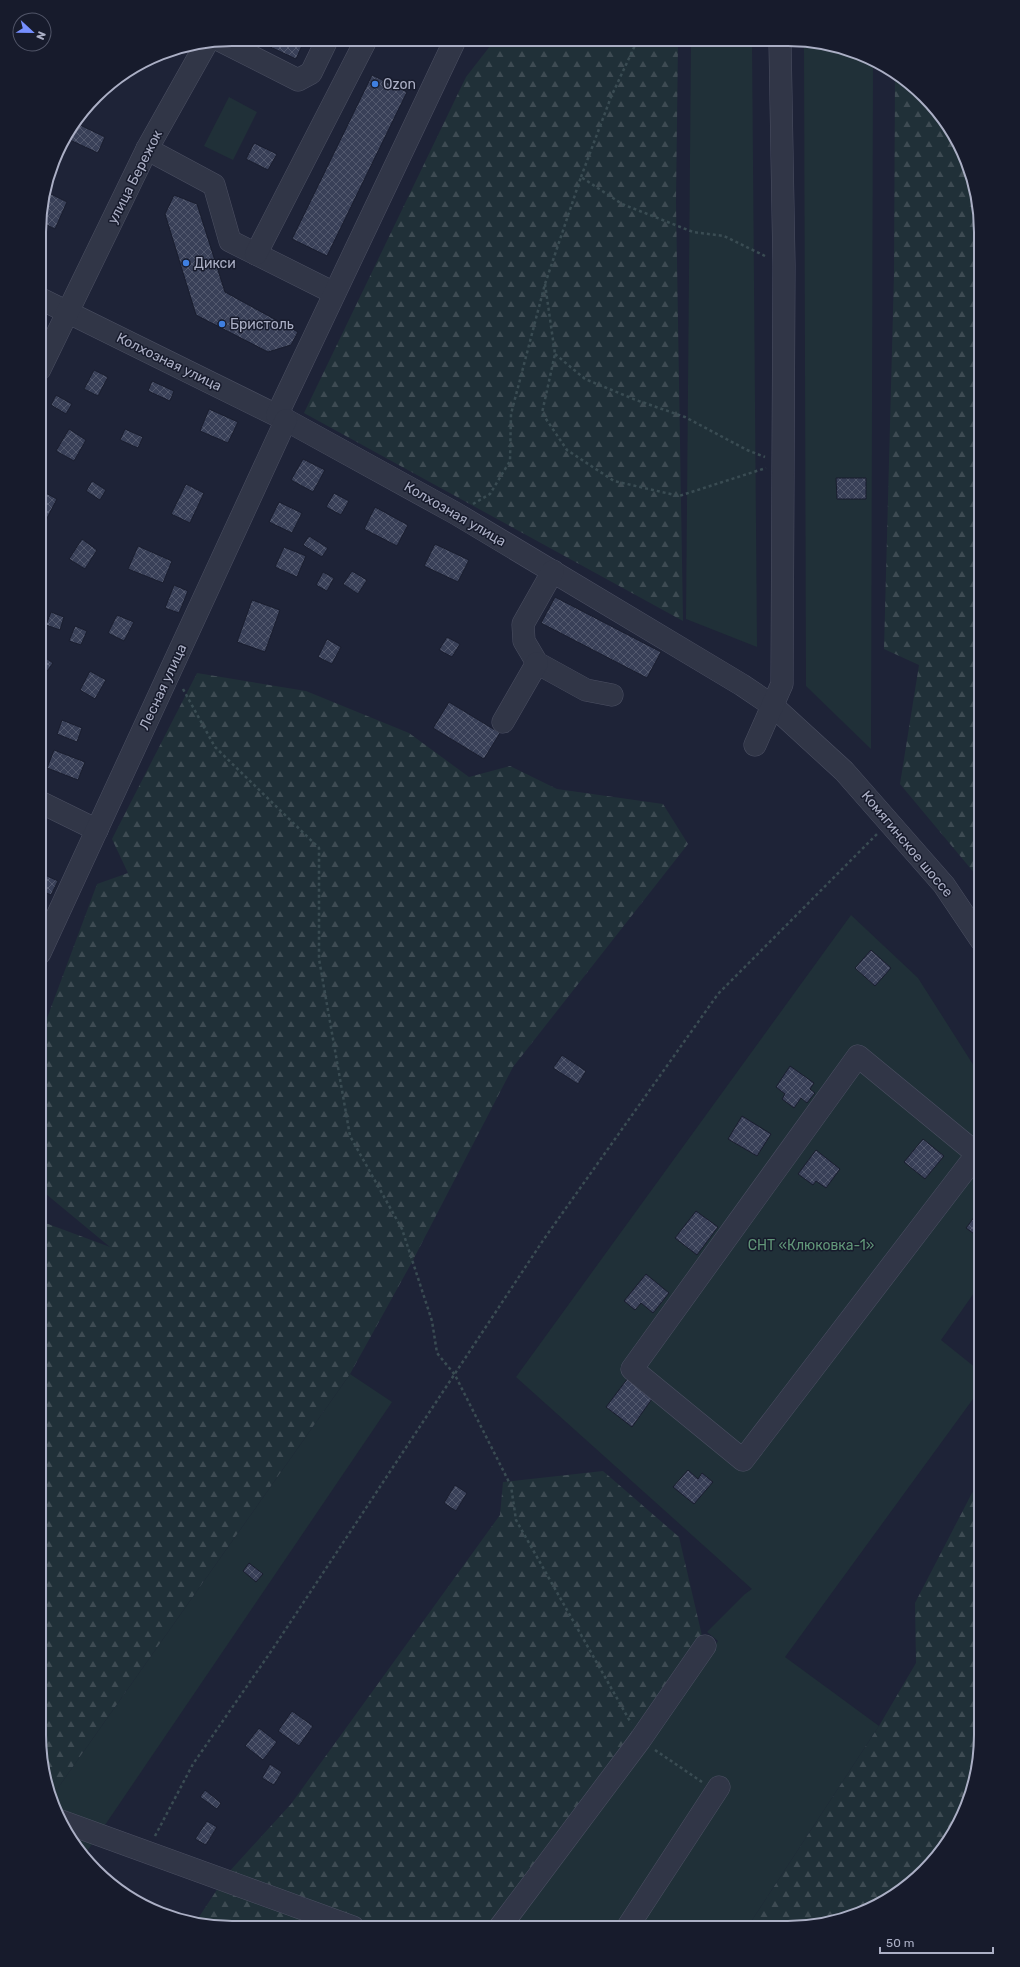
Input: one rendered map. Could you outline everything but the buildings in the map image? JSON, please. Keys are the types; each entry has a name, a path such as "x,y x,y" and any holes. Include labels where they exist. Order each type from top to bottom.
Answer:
{"street":[{"path":"231,46 298,80 311,73 324,46"},
{"path":"256,254 363,46"},
{"name":"Лесная улица","path":"46,940 172,669 334,293 452,46"},
{"path":"755,745 782,684 784,265 780,46"},
{"name":"улица Бережок","path":"46,357 147,149 203,49"},
{"path":"147,149 214,185 230,241 334,293"},
{"name":"Колхозная улица","path":"46,302 281,418 455,513 742,685 773,706 844,770"},
{"path":"553,571 523,624 524,641 537,663 586,690 612,695"},
{"path":"503,722 537,663"},
{"name":"Комягинское шоссе","path":"844,770 944,885 974,930"},
{"path":"46,805 97,830"},
{"path":"974,1149 858,1056 632,1369 743,1460 974,1160"},
{"path":"504,1921 640,1740 705,1646"},
{"path":"632,1921 717,1789"},
{"path":"69,1824 337,1921"}],"path":[{"path":"455,513 490,494 510,461 511,414 545,284 581,177 612,97 635,46"},
{"path":"581,177 622,204 694,232 724,236 784,265"},
{"path":"545,284 556,354 542,413 568,450 614,481 679,496 783,463"},
{"path":"556,354 585,379 636,400 686,417 747,450 783,463"},
{"path":"172,669 215,747 320,848 319,959 350,1136 402,1229 432,1320 437,1353 455,1375 511,1486 516,1520 640,1740 717,1789"},
{"path":"147,1851 193,1764 272,1650 544,1239 718,994 889,822"}],"green space":[{"path":"490,46 678,46 676,202 683,621 304,413 466,77"},
{"path":"691,46 752,46 757,647 686,619"},
{"path":"804,47 836,52 873,67 871,749 806,686"},
{"path":"895,79 920,100 943,128 955,150 964,172 968,184 974,219 974,873 900,784 919,665 884,649 894,274"},
{"path":"229,97 257,112 233,160 204,146"},
{"path":"197,673 306,691 409,733 469,777 510,766 557,789 663,804 688,844 513,1067 412,1262 350,1374 55,1792 46,1748 46,1223 110,1247 46,1194 46,1021 97,884 128,873 112,839"},
{"name":"СНТ «Клюковка-1»","path":"851,915 918,978 974,1066 974,1293 941,1340 974,1366 974,1398 785,1657 879,1726 752,1921 514,1921 718,1641 707,1632 745,1594 752,1589 516,1377"},
{"path":"350,1374 392,1402 87,1852 77,1839 65,1817 55,1792"},
{"path":"603,1471 679,1537 703,1640 495,1921 219,1921 199,1918 228,1873 291,1804 500,1515 503,1482"},
{"path":"974,1491 974,1748 968,1783 955,1817 943,1839 920,1867 892,1890 870,1902 836,1915 801,1921 752,1921 879,1726 916,1663 915,1603"}],"place":[{"name":"Ozon","path":"375,84"},
{"name":"Дикси","path":"186,263"},
{"name":"Бристоль","path":"222,324"}]}
